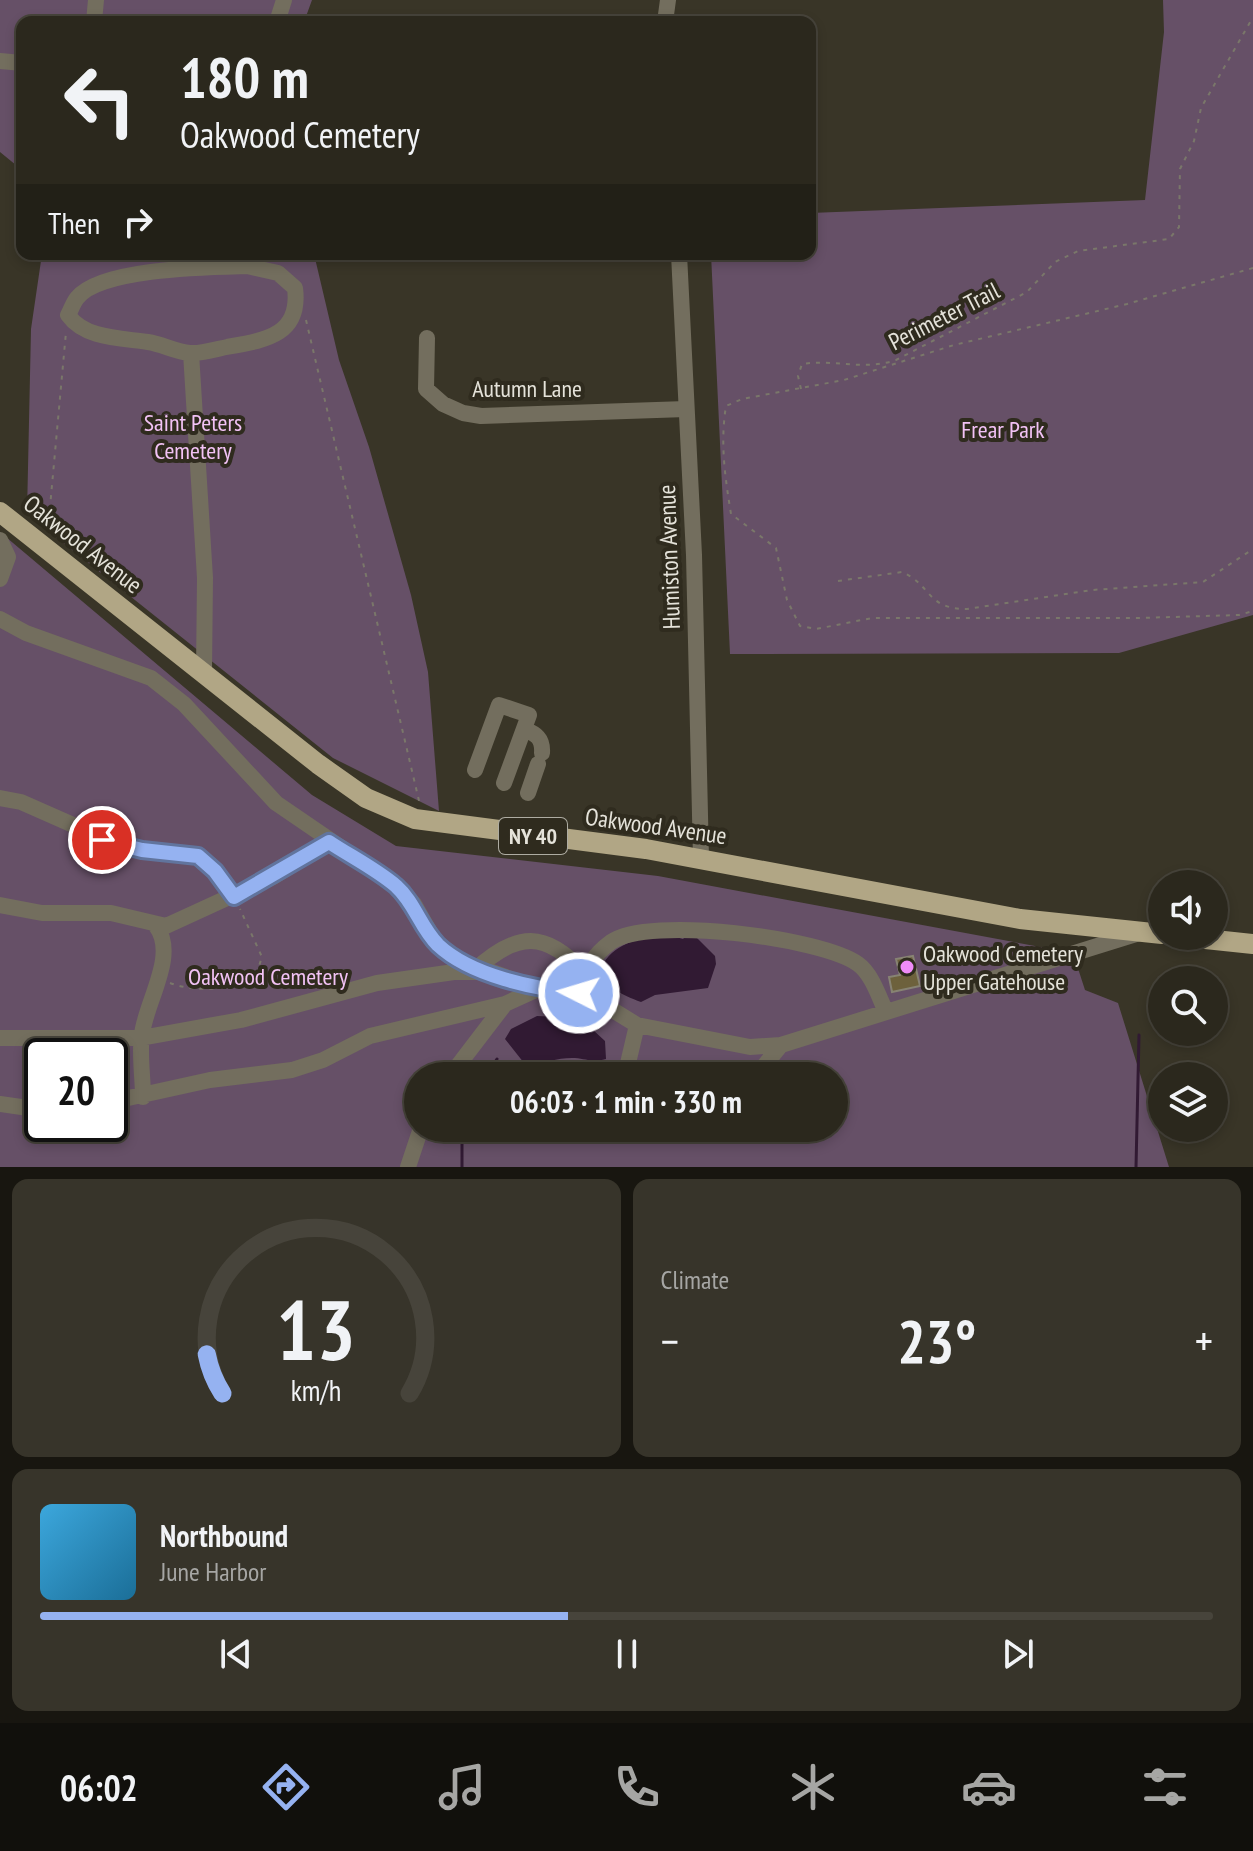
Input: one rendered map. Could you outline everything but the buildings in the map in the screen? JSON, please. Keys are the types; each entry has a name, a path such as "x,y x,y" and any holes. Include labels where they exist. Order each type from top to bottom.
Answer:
{"main road":[{"name":"Oakwood Avenue","path":"0,512 366,798 400,814 424,820 701,858 951,908 1148,933"},
{"path":"1228,941 1253,944"}],"street":[{"name":"Humiston Avenue","path":"679,260 695,586 701,858"},
{"path":"178,262 247,266 278,273 295,288 298,309 288,326 259,341 191,353 157,343 98,334 75,325 68,315 77,297 91,287 178,262"},
{"name":"Autumn Lane","path":"427,338 426,389 443,404 463,413 508,416 686,409"},
{"path":"191,353 205,578 204,672"},
{"path":"0,540 8,557 0,579"},
{"path":"0,619 26,633 151,678 184,704 276,803 393,883 414,904 436,943 474,971"},
{"path":"475,770 499,705 529,715 504,783"},
{"path":"524,729 537,734 543,744 528,793"},
{"path":"0,798 21,802 123,847 198,856 215,871 234,897"},
{"path":"0,905 42,913 111,913 166,926 234,897 329,842"},
{"path":"143,1097 141,1038 147,1005 160,978 164,948 156,926"},
{"path":"579,993 589,964 612,941 633,933 664,928 689,929 834,952 860,966 886,1012"},
{"path":"2,1036 72,1040 141,1038 241,1020 377,983 474,971 506,976 538,989 579,993 637,1025 750,1047 781,1045 1148,934"},
{"path":"474,971 516,942 534,940 553,944 585,974"},
{"path":"128,1099 210,1080 292,1070 323,1060 370,1036 505,1004 538,989"},
{"path":"461,1062 505,1004"},
{"path":"628,1062 637,1025"},
{"path":"767,1062 781,1045"},
{"path":"0,1104 24,1107"},
{"path":"408,1167 416,1142"}],"path":[{"name":"Perimeter Trail","path":"802,390 798,376 802,364 822,361 876,367 896,360 1027,292 1055,262 1078,251 1159,240 1175,234 1180,218 1180,169 1194,141 1201,108 1253,17"},
{"path":"1253,268 1127,304 954,345 802,390 742,399 726,406 723,426 723,464 731,514 776,548 787,600 800,626 816,629 872,618 1139,618 1239,615 1253,611"},
{"path":"298,309 303,309 424,820"},
{"path":"46,547 68,315"},
{"path":"838,581 902,572 936,603 948,609 967,609 1092,590 1203,582 1253,549"},
{"path":"160,978 174,985 204,990 243,983 256,975 262,957 234,897"}],"green space":[{"path":"0,0 312,0 306,16 16,16 16,165 0,152"},
{"name":"Frear Park","path":"1163,0 1253,0 1253,615 1119,653 730,654 711,260 816,260 816,213 1145,200 1164,32"},
{"name":"Saint Peters Cemetery","path":"41,260 315,260 339,360 369,447 411,595 428,672 439,811 333,758 27,514 31,329"},
{"name":"Oakwood Cemetery","path":"0,532 312,795 396,846 658,876 1073,953 1085,990 1118,1003 1148,1099 1148,1142 1161,1142 1169,1167 0,1167"}],"shaded area":[{"path":"688,934 694,935 715,956 716,964 708,988 655,995 641,1002 621,993 607,980 602,967 616,950 626,944 649,938 683,939"},
{"path":"537,1016 580,1018 605,1041 606,1059 523,1062 505,1039 511,1029"}],"waterway":[{"path":"1136,1167 1139,1035"},
{"path":"462,1142 462,1167"}],"place":[{"name":"Oakwood Cemetery Upper Gatehouse","path":"907,967"}],"route":[{"path":"102,840 123,847 198,856 215,871 234,897 329,842 393,883 414,904 436,943 474,971 492,972 538,989 579,993"}]}
